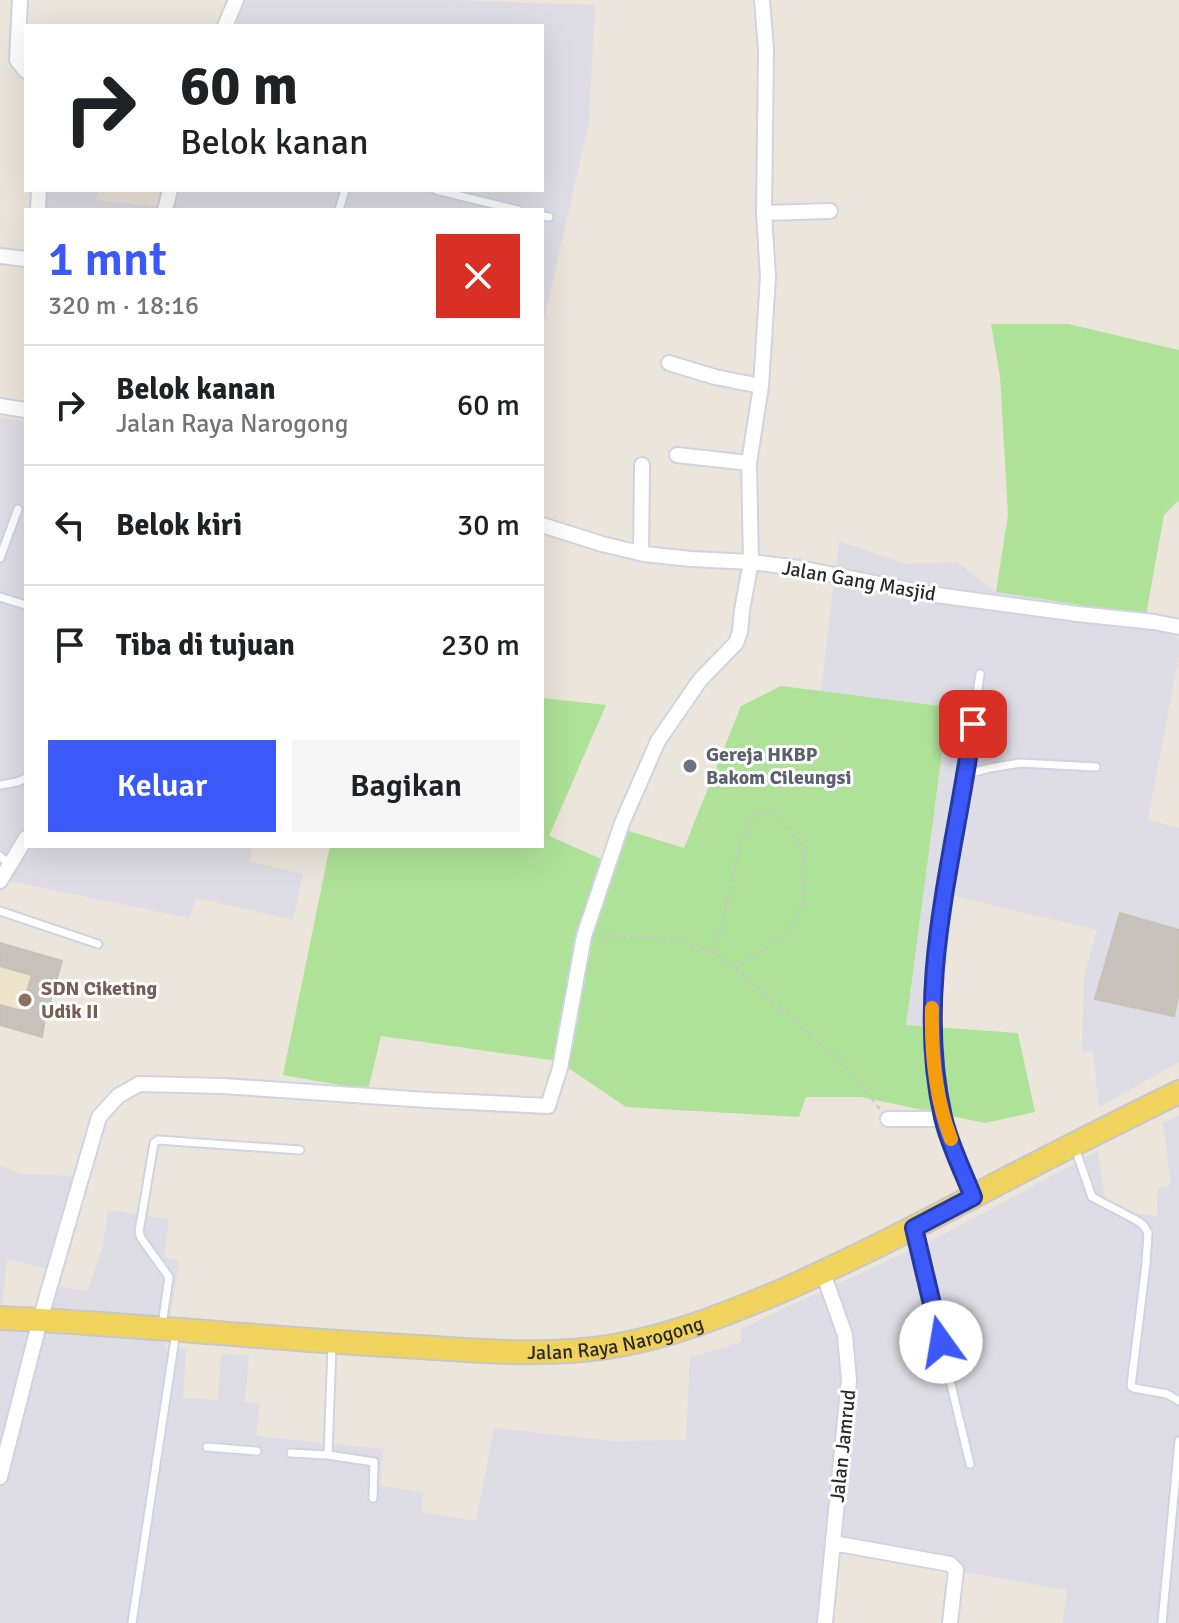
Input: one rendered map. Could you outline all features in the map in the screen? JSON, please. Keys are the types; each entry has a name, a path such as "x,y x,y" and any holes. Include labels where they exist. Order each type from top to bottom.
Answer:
{"main road":[{"name":"Jalan Raya Narogong","path":"0,1318 515,1353 611,1346 657,1337 717,1318 823,1273 1179,1092"}],"street":[{"path":"20,0 17,60 24,69"},
{"path":"226,24 236,0"},
{"path":"0,1477 40,1320 99,1117 118,1096 139,1084 223,1086 548,1106 560,1068 584,936 622,823 658,741 700,680 736,643 740,632 751,562 749,463 761,386 768,277 764,213 765,3"},
{"path":"764,213 830,211"},
{"path":"0,256 24,259"},
{"path":"669,363 715,377 761,386"},
{"path":"0,406 24,410"},
{"path":"677,455 749,463"},
{"path":"641,553 642,465"},
{"name":"Jalan Gang Masjid","path":"544,526 641,553 799,568 936,595 1179,627"},
{"path":"0,881 5,860 24,840"},
{"path":"888,1119 943,1119"},
{"name":"Jalan Jamrud","path":"823,1273 845,1335 849,1380 825,1623"},
{"path":"833,1543 950,1564 956,1570 950,1623"}],"lane":[{"path":"444,192 510,208"},
{"path":"0,558 18,509"},
{"path":"0,597 24,604"},
{"path":"973,1197 943,1119 933,1058 932,1011 942,901 966,774 980,674"},
{"path":"966,774 1020,763 1096,767"},
{"path":"0,785 24,779"},
{"path":"0,911 98,944"},
{"path":"132,1623 168,1329 169,1277 139,1232 154,1143 158,1140 300,1150"},
{"path":"1073,1144 1092,1197 1138,1221 1148,1233 1131,1386 1167,1394 1179,1401"},
{"path":"914,1228 970,1464"},
{"path":"328,1455 333,1342"},
{"path":"1162,1623 1179,1441"},
{"path":"207,1447 257,1451"},
{"path":"291,1453 374,1462 373,1498"}],"path":[{"path":"713,952 724,918 741,840 753,816 774,812 804,848 803,905 785,936 735,968"},
{"path":"584,936 668,938 713,952 844,1065 888,1119"}],"shaded area":[{"path":"242,0 449,0 595,5 589,121 544,320 544,208 172,208 176,192 544,192 544,24 230,24"},
{"path":"34,192 98,192 96,200 172,208 36,208"},
{"path":"0,418 24,421 24,848 252,848 250,861 303,874 293,920 196,898 189,918 0,879"},
{"path":"839,541 905,564 957,562 996,592 1146,615 1179,640 1148,820 1179,828 1179,1062 1099,1107 1093,1051 1082,1052 1084,977 1097,930 954,896 940,1028 906,1026 948,707 821,691"},
{"name":"SDN Ciketing Udik II","path":"0,943 62,961 42,1037 0,1025"},
{"path":"1179,1116 1179,1623 1063,1623 1067,1590 834,1549 822,1623 0,1623 0,1166 23,1174 78,1176 55,1271 7,1259 2,1305 42,1310 52,1285 87,1291 103,1247 108,1210 169,1219 164,1257 179,1261 165,1350 186,1349 183,1398 218,1400 221,1354 249,1355 245,1402 260,1403 256,1436 383,1449 380,1486 423,1492 422,1512 476,1521 494,1428 613,1441 686,1440 690,1358 741,1342 742,1328 937,1238 1098,1151 1105,1200 1120,1212 1157,1216 1158,1188 1171,1185 1163,1123"}],"green space":[{"path":"991,324 1068,324 1179,350 1179,500 1164,515 1146,615 996,592 1008,515 1000,376"},
{"path":"781,686 948,707 906,1025 1018,1033 1035,1112 985,1123 861,1097 806,1097 799,1117 626,1107 558,1061 381,1036 368,1090 283,1075 330,848 544,848 544,698 606,705 549,836 606,861 626,830 684,848 741,706"}],"building":[{"path":"1120,913 1179,930 1179,993 1174,1016 1095,999"},
{"path":"0,943 62,961 56,982 0,966"},
{"path":"32,975 56,982 45,1018 21,1011"},
{"path":"0,1005 45,1018 42,1037 0,1025"}],"slow traffic":[{"path":"932,1008 933,1058 943,1119 951,1139"}],"place":[{"name":"Gereja HKBP Bakom Cileungsi","path":"690,766"},
{"name":"SDN Ciketing Udik II","path":"25,1000"}],"route":[{"path":"941,1342 914,1228 973,1197 943,1119 933,1058 932,1011 942,901 973,724"}]}
